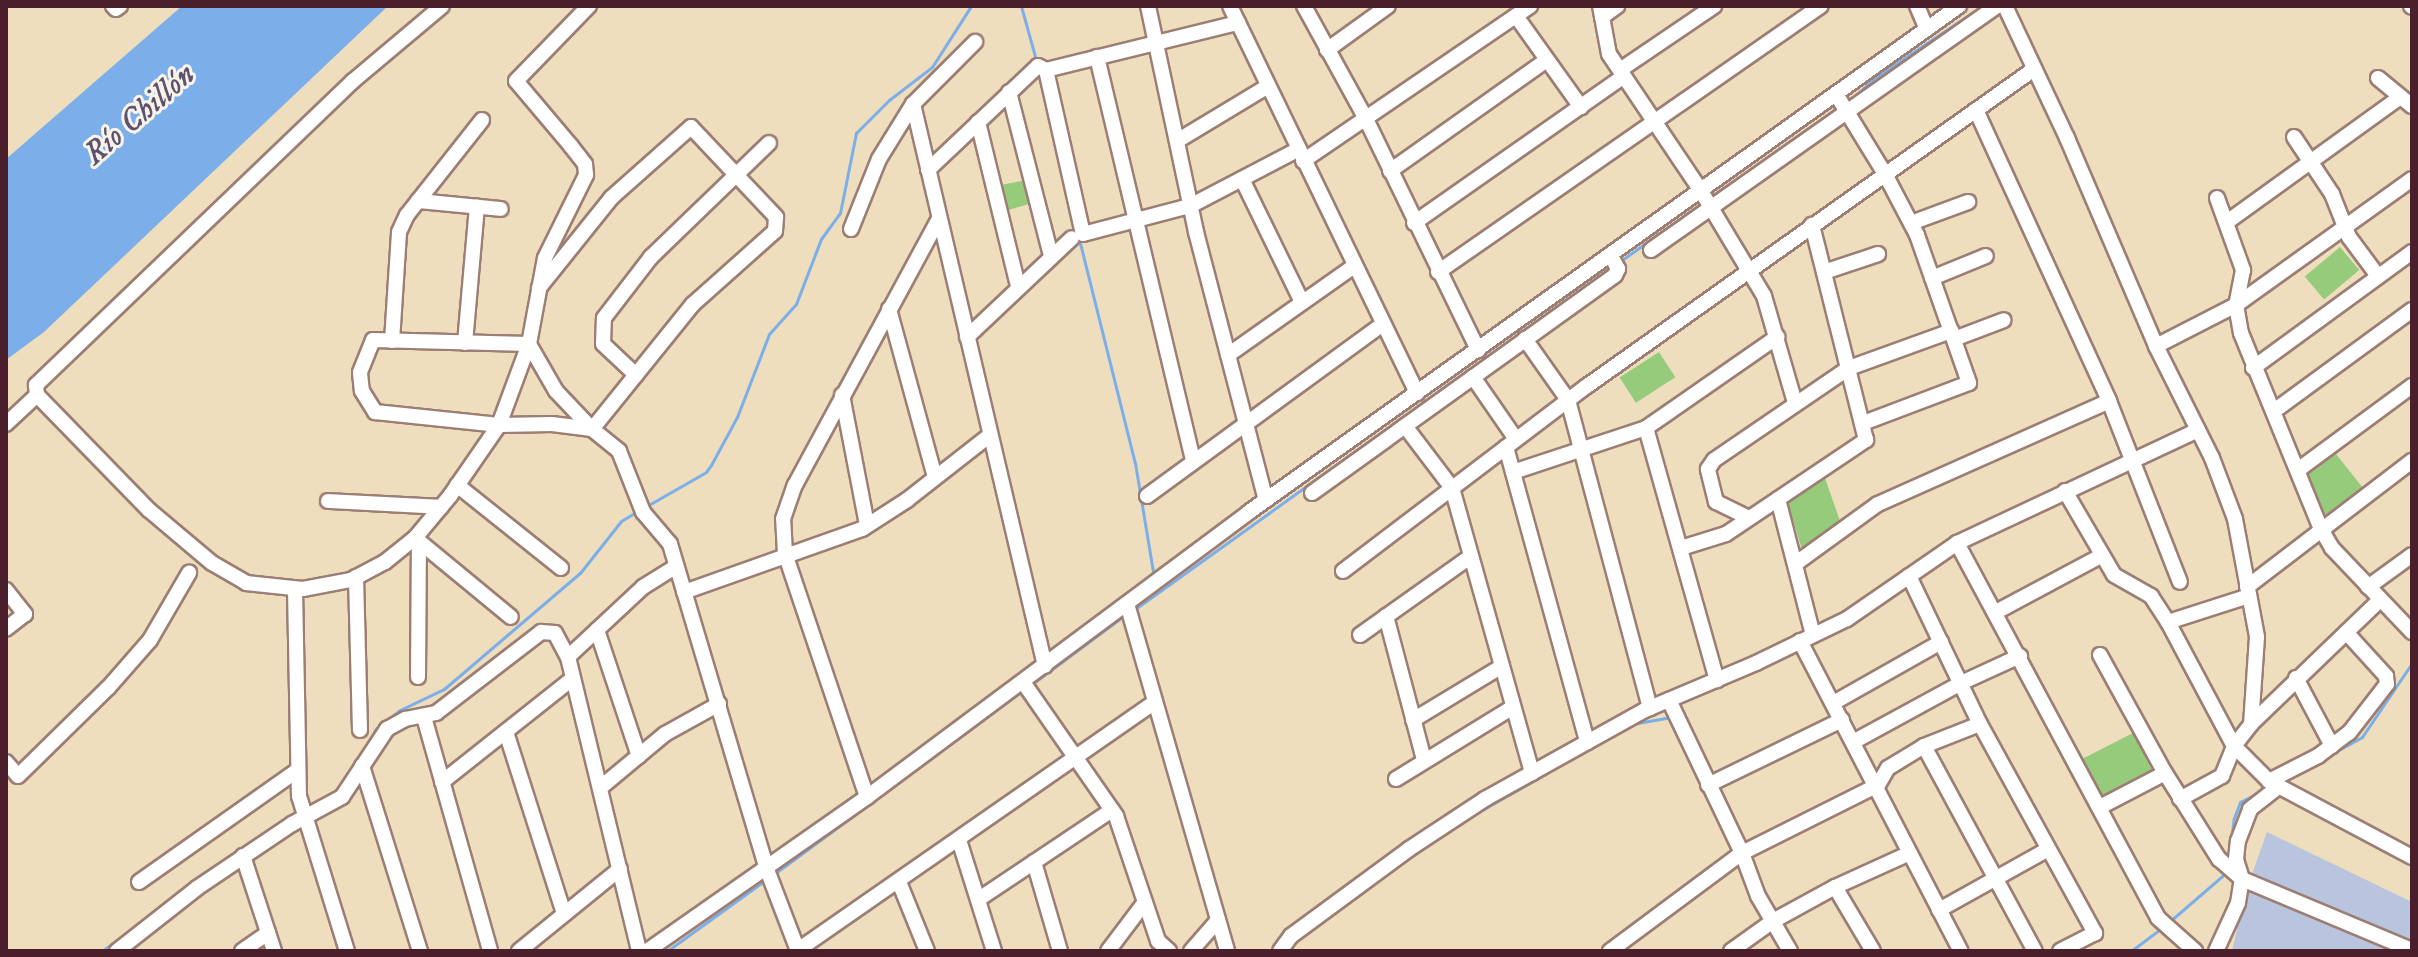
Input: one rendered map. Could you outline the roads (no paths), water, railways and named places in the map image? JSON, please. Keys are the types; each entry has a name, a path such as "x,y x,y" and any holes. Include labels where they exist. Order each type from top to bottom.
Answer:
{"street":[{"path":"442,6 353,81 36,385 37,395 149,510 212,563 246,583 295,589 356,577 385,562 417,540 499,425 529,344 545,258 586,175 585,164 516,81 589,6"},
{"path":"1148,6 1190,206 1266,500"},
{"path":"1230,6 1417,393"},
{"path":"1304,6 1366,119 1474,352 1478,373 1511,443 1513,472 1587,742"},
{"path":"1327,50 1388,6"},
{"path":"1046,70 1083,234 1190,206 1242,179 1301,155 1366,119 1530,6"},
{"path":"1617,6 1601,12 1609,54 1701,191 1764,296 1795,403"},
{"path":"1414,223 1581,107 1714,6"},
{"path":"1438,272 1821,6"},
{"path":"1917,6 1927,29"},
{"path":"647,951 867,797 1266,500 1959,6"},
{"path":"1651,250 1997,6"},
{"path":"2005,6 2156,346 2198,430 2235,519 2257,637 2251,724"},
{"path":"1516,16 1581,107"},
{"path":"928,170 1038,66 1046,70 1238,23"},
{"path":"851,229 879,159 913,104 975,42"},
{"path":"1097,57 1193,461"},
{"path":"1390,171 1547,60"},
{"path":"1343,571 1568,400 2034,69"},
{"path":"2227,222 2408,101 2378,78"},
{"path":"1177,141 1268,86"},
{"path":"1009,92 1051,256"},
{"path":"1836,94 1911,223 1969,383 1863,423"},
{"path":"913,104 1045,666"},
{"path":"1976,110 2109,401 2180,582"},
{"path":"392,341 399,232 418,201 482,120"},
{"path":"978,122 1018,286"},
{"path":"539,288 611,198 691,127 772,212 777,223 775,231 693,304 592,429"},
{"path":"2294,137 2348,226 2349,237 2378,276"},
{"path":"636,375 603,344 604,318 651,257 769,143"},
{"path":"1242,179 1302,302"},
{"path":"2156,346 2236,305 2412,179"},
{"path":"2217,198 2243,270 2236,305 2253,368 2274,411 2321,529 2332,548 2412,632"},
{"path":"418,201 501,209"},
{"path":"1911,223 1968,202"},
{"path":"465,343 477,207"},
{"path":"867,797 785,554 786,506 842,395 939,219"},
{"path":"1681,548 1726,534 1866,440 1812,225"},
{"path":"967,337 1072,238"},
{"path":"2253,368 2412,252"},
{"path":"1824,272 1878,254"},
{"path":"1312,493 1615,275 1618,269 1611,256"},
{"path":"1932,278 1986,256"},
{"path":"1228,355 1354,266"},
{"path":"889,309 935,477"},
{"path":"2274,411 2412,310"},
{"path":"1749,518 1716,502 1708,469 1714,460 1849,368 2004,320"},
{"path":"1147,496 1383,324"},
{"path":"1513,472 1646,428 1777,337"},
{"path":"1525,339 1568,400 1650,708"},
{"path":"529,344 373,340 364,356 362,391 375,412 499,425 552,424 592,429"},
{"path":"529,344 556,391 592,429 619,451 641,508 670,544 766,867 798,950 1155,702"},
{"path":"2298,470 2412,386"},
{"path":"6,424 37,395"},
{"path":"842,395 867,525"},
{"path":"1795,564 1878,504 2109,401"},
{"path":"1405,426 1452,488 1532,773"},
{"path":"1646,428 1717,680"},
{"path":"1280,951 1291,936 1409,849 1532,773 1650,708 1847,619 1957,543 2198,430"},
{"path":"684,592 867,525 990,435"},
{"path":"2168,622 2248,592 2321,529 2412,461"},
{"path":"457,485 561,568"},
{"path":"2065,491 2114,575 2151,596 2234,746 2274,784 2412,857"},
{"path":"1778,499 1795,564 1807,638 1842,720 1961,951"},
{"path":"328,501 441,507"},
{"path":"417,540 511,617"},
{"path":"417,540 418,677"},
{"path":"1957,543 2158,918 2193,951"},
{"path":"2368,587 2412,555"},
{"path":"1360,635 1471,556"},
{"path":"1996,612 2101,556"},
{"path":"568,657 643,587 676,566"},
{"path":"6,762 18,776 108,688 150,640 189,573"},
{"path":"1909,576 1980,724 2095,933 2060,951"},
{"path":"356,577 360,730"},
{"path":"295,589 299,796 347,951"},
{"path":"6,590 25,614 6,629"},
{"path":"2180,799 2222,776 2234,746 2251,724 2380,600"},
{"path":"1127,604 1227,951"},
{"path":"1386,616 1424,760"},
{"path":"597,630 639,756"},
{"path":"117,951 243,856 342,797 387,729 405,719 424,717 453,701 541,632 555,633 568,657 639,951"},
{"path":"2216,951 2238,903 2242,879 2236,859 2238,841 2250,809 2274,784 2332,746 2365,717 2388,682 2346,632"},
{"path":"1835,702 1941,642"},
{"path":"2100,655 2211,850 2242,879 2412,950"},
{"path":"1853,742 1961,683 2020,656"},
{"path":"1413,720 1502,666"},
{"path":"442,782 573,678"},
{"path":"2296,678 2332,746"},
{"path":"1023,682 1112,810 1158,941 1169,951"},
{"path":"1669,700 1742,853 1758,896 1790,951"},
{"path":"600,788 665,734 719,704"},
{"path":"1396,779 1513,707"},
{"path":"424,717 490,951"},
{"path":"1708,785 1842,720"},
{"path":"1610,951 1742,853 1878,785 1888,768 1924,746 1980,724"},
{"path":"506,732 564,914"},
{"path":"1924,746 2035,951"},
{"path":"362,766 420,951"},
{"path":"139,882 298,770"},
{"path":"2100,807 2165,773"},
{"path":"979,899 1112,810"},
{"path":"959,840 994,951"},
{"path":"1939,910 2047,850"},
{"path":"1731,951 1773,921 1835,887 1910,853"},
{"path":"243,856 274,951"},
{"path":"1034,862 1060,951"},
{"path":"519,951 620,869"},
{"path":"899,882 927,951"},
{"path":"1835,887 1873,951"},
{"path":"1108,951 1145,902"},
{"path":"1191,951 1218,920"},
{"path":"242,951 268,933"}],"water":[{"name":"Río Chillón","path":"182,6 388,6 44,332 6,360 6,159"}],"waterway":[{"path":"645,507 706,472 711,465 737,417 769,334 796,304 821,239 840,213 856,133 889,100 932,67 971,6"},
{"path":"1021,6 1036,60"},
{"path":"1849,102 1873,79 1982,6"},
{"path":"1039,71 1061,169"},
{"path":"1710,197 1787,146"},
{"path":"1619,262 1701,204"},
{"path":"1079,239 1135,463 1154,578"},
{"path":"1135,609 1613,266"},
{"path":"362,756 375,730 400,710 444,689 580,573 621,521 639,510"},
{"path":"1032,684 1125,615"},
{"path":"2335,752 2362,737 2412,663"},
{"path":"883,794 1022,691"},
{"path":"1632,724 1671,717"},
{"path":"1475,814 1549,772"},
{"path":"2229,857 2234,818 2240,802 2265,789"},
{"path":"774,874 861,810"},
{"path":"206,874 249,844"},
{"path":"2169,922 2227,872"},
{"path":"667,951 764,881"},
{"path":"102,951 146,919"},
{"path":"2131,951 2160,929"}]}
